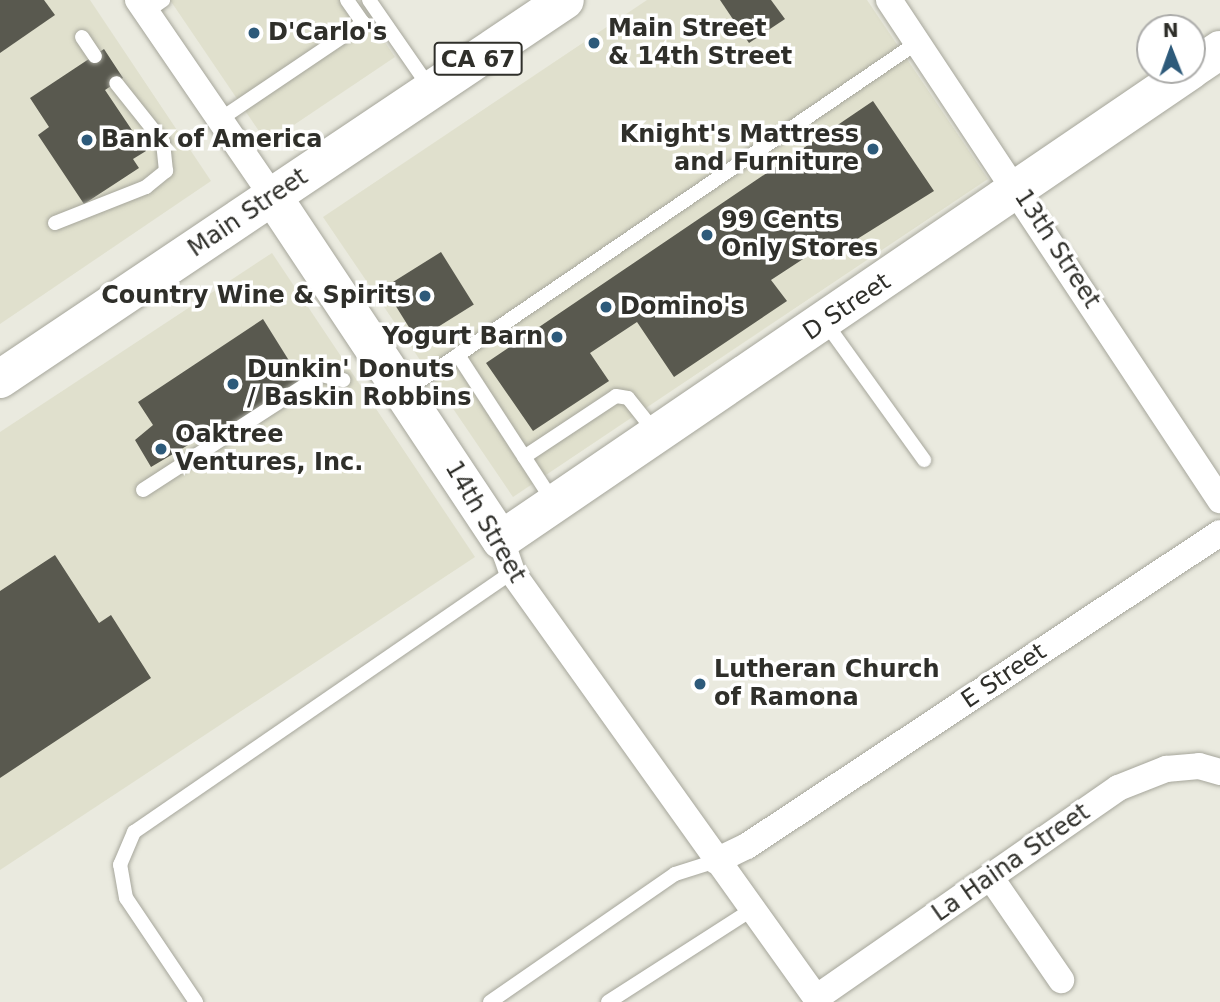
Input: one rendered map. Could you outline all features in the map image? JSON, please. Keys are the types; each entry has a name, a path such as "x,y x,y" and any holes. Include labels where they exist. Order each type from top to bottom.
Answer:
{"street":[{"name":"Main Street","path":"0,379 565,0"},
{"name":"13th Street","path":"889,0 1019,190 1220,500"},
{"name":"14th Street","path":"149,4 219,120 404,392 506,556 750,911 817,1000"},
{"name":"D Street","path":"506,556 555,504 1171,84"},
{"name":"E Street","path":"716,861 747,846 1220,533"},
{"name":"La Haina Street","path":"817,1000 1118,788 1166,769 1199,766 1220,772"},
{"path":"991,878 1061,980"}],"lane":[{"path":"219,120 363,23 347,0"},
{"path":"369,0 432,90"},
{"path":"82,37 95,55"},
{"path":"404,392 918,42"},
{"path":"55,223 146,187 166,171 163,142 116,83"},
{"path":"825,322 924,460"},
{"path":"458,355 555,504"},
{"path":"143,490 321,375 343,380"},
{"path":"524,457 616,396 628,398 657,436"},
{"path":"196,1002 125,898 120,865 134,832 506,556"},
{"path":"490,1002 676,874 716,861"},
{"path":"608,1002 750,911"}],"shaded area":[{"path":"0,0 90,0 211,181 0,324"},
{"path":"170,0 356,0 395,57 267,143"},
{"path":"647,0 867,0 988,179 513,497 323,217"},
{"path":"272,253 475,557 0,870 0,432"}],"building":[{"path":"0,0 44,0 55,15 0,53"},
{"path":"720,0 771,0 785,19 749,43"},
{"path":"104,49 123,78 105,90 146,151 133,159 139,168 84,204 38,135 49,127 30,98"},
{"path":"873,101 934,191 830,256 823,246 771,280 787,301 674,377 637,322 590,353 609,381 533,431 486,363"},
{"path":"441,252 474,305 417,340 384,288"},
{"path":"263,319 303,383 232,435 222,425 151,467 135,440 153,425 138,402"},
{"path":"55,555 99,623 111,615 151,678 0,778 0,591"}],"place":[{"name":"D'Carlo's","path":"254,33"},
{"name":"Main Street & 14th Street","path":"594,43"},
{"name":"Bank of America","path":"87,140"},
{"name":"Knight's Mattress and Furniture","path":"873,149"},
{"name":"99 Cents Only Stores","path":"707,235"},
{"name":"Country Wine & Spirits","path":"425,296"},
{"name":"Domino's","path":"606,307"},
{"name":"Yogurt Barn","path":"557,337"},
{"name":"Dunkin' Donuts / Baskin Robbins","path":"233,384"},
{"name":"Oaktree Ventures, Inc.","path":"161,449"},
{"name":"Lutheran Church of Ramona","path":"700,684"}]}
